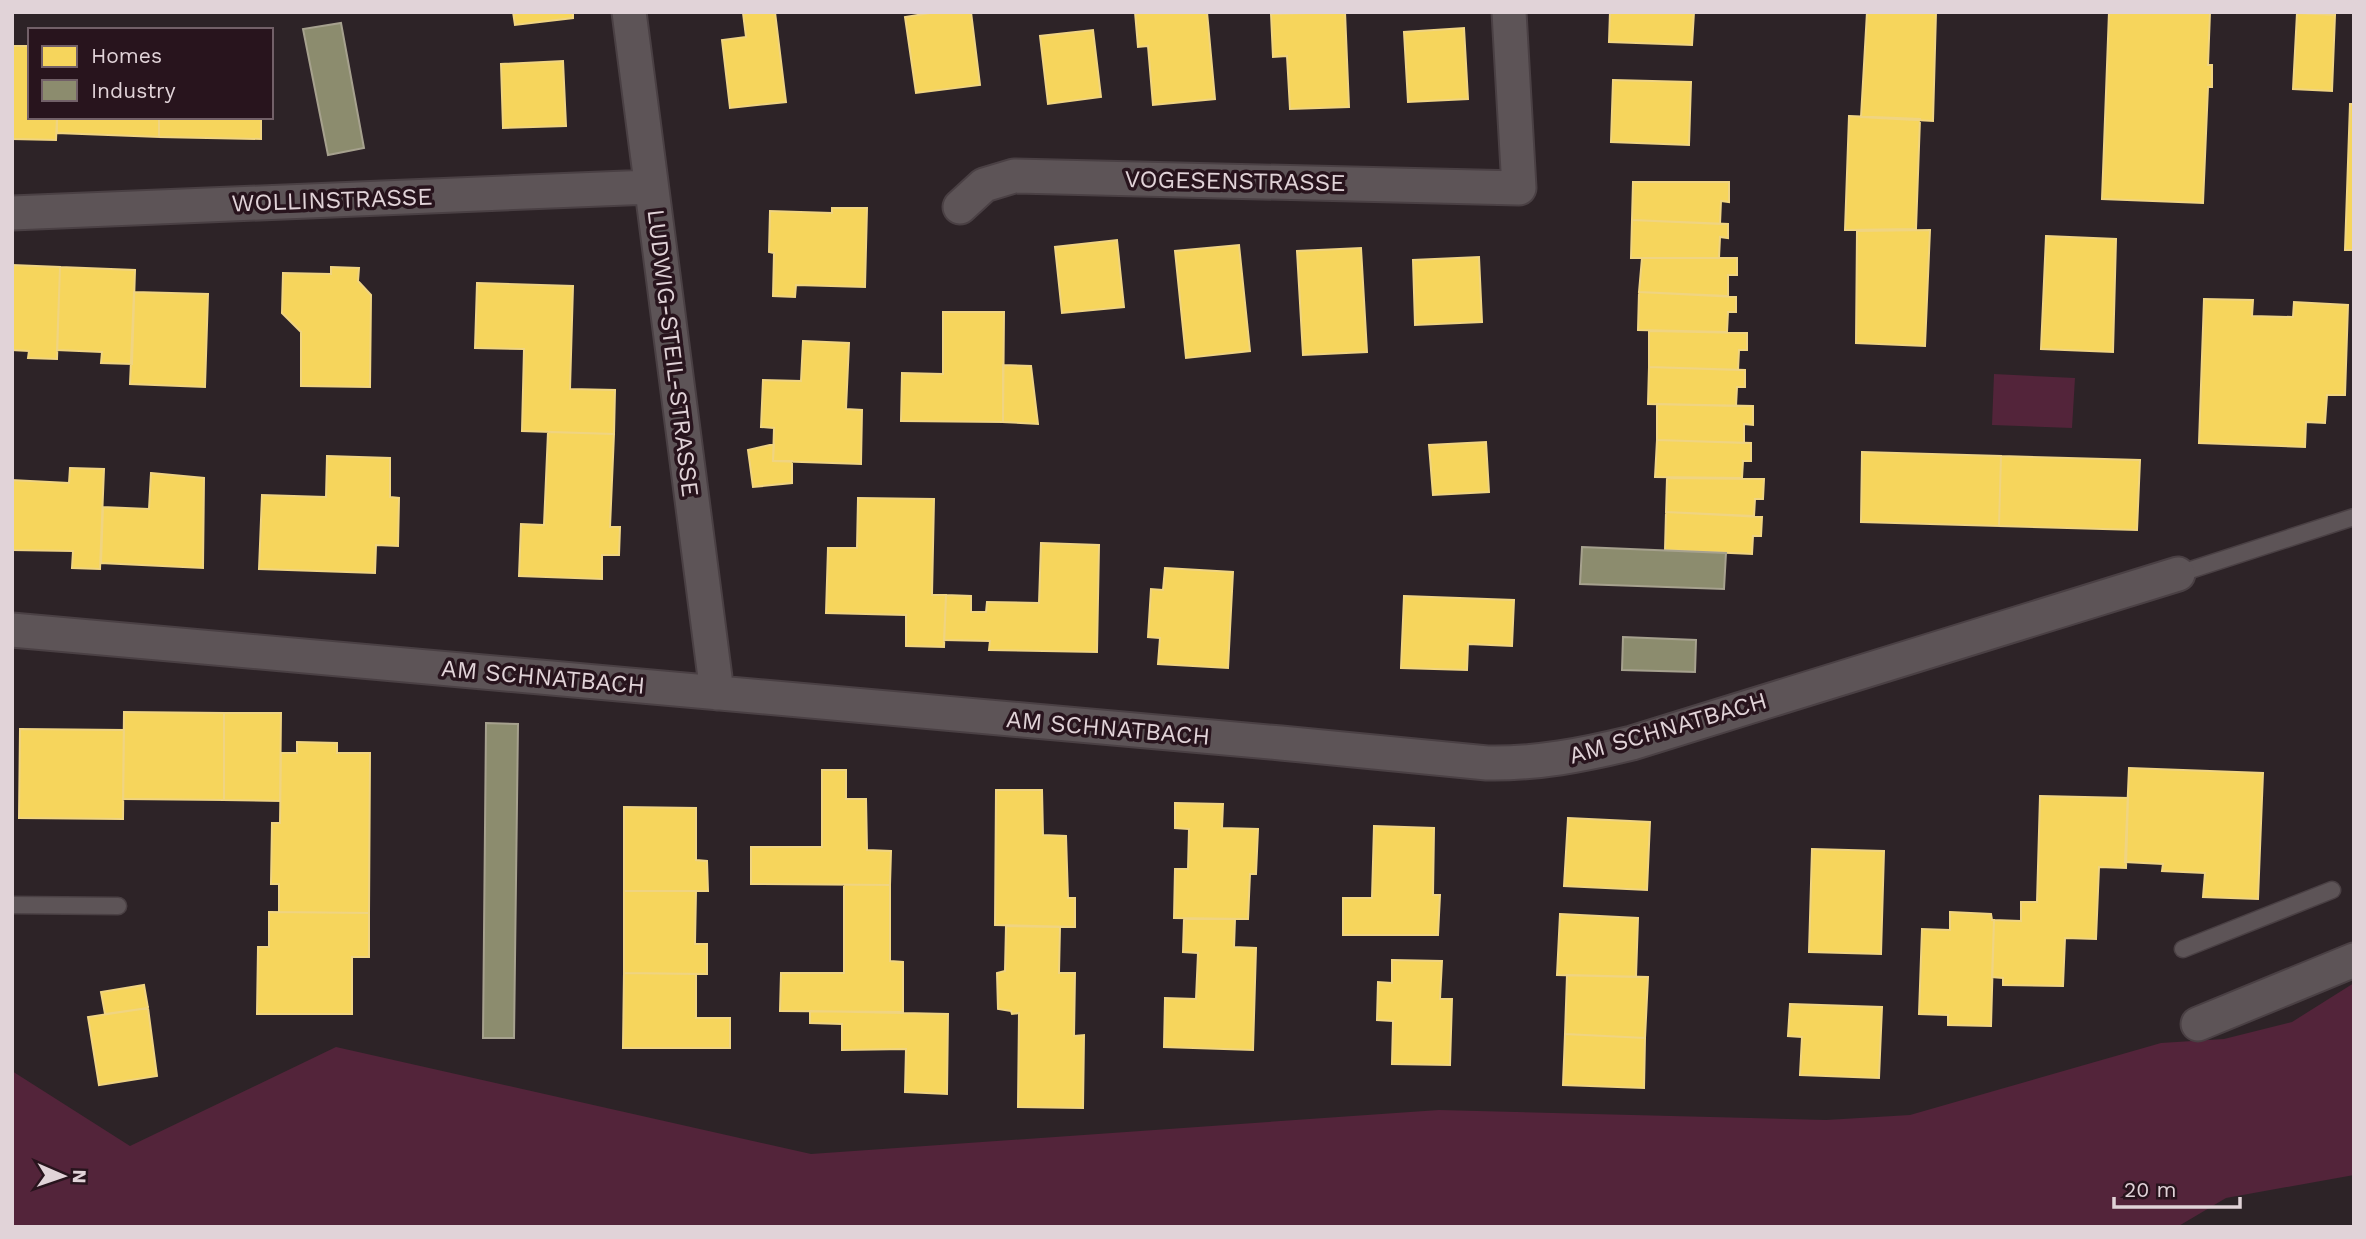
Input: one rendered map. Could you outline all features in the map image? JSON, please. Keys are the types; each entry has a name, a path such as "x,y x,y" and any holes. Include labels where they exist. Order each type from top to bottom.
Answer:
{"street":[{"name":"LUDWIG-STEIL-STRASSE","path":"629,12 717,693"},
{"name":"VOGESENSTRASSE","path":"960,206 984,185 1014,176 1519,188 1509,12"},
{"name":"WOLLINSTRASSE","path":"12,213 651,187"},
{"name":"AM SCHNATBACH","path":"12,630 1520,764 1632,743 2178,574"},
{"path":"2198,1024 2354,960"}],"lane":[{"path":"2178,574 2354,517"},
{"path":"2183,949 2332,890"},
{"path":"12,905 118,906"}],"shaded area":[{"path":"1994,374 2075,378 2072,428 1992,425"},
{"path":"2354,983 2354,1175 2226,1198 2177,1227 12,1227 12,1071 130,1146 336,1047 811,1154 1439,1110 1826,1120 1910,1115 2161,1043 2224,1039 2292,1022"}],"building: Homes":[{"path":"513,12 573,12 573,18 515,25"},
{"path":"775,12 786,102 730,108 722,40 746,37 743,13"},
{"path":"936,12 971,12 980,85 916,93 905,17"},
{"path":"1135,12 1207,12 1215,99 1153,105 1148,46 1138,47"},
{"path":"1345,12 1349,107 1290,109 1287,56 1273,57 1271,14"},
{"path":"1610,12 1694,12 1692,45 1609,42"},
{"path":"1867,12 1936,12 1933,121 1861,117"},
{"path":"2109,12 2210,12 2208,65 2212,65 2212,87 2208,87 2203,203 2102,199"},
{"path":"2297,13 2335,15 2332,91 2293,89"},
{"path":"1464,28 1468,99 1408,102 1404,32"},
{"path":"1093,30 1101,97 1048,104 1040,36"},
{"path":"12,46 28,46 28,119 57,119 56,140 12,139"},
{"path":"563,61 566,126 503,128 501,64"},
{"path":"1613,80 1691,82 1689,145 1611,142"},
{"path":"2350,104 2354,104 2354,250 2345,250"},
{"path":"1849,116 1920,119 1916,229 1845,230"},
{"path":"57,119 159,119 159,137 57,133"},
{"path":"159,119 261,119 261,139 159,137"},
{"path":"1633,182 1729,182 1729,202 1721,201 1720,224 1632,220"},
{"path":"832,208 867,208 865,287 796,285 795,297 773,296 774,253 769,252 770,211 832,213"},
{"path":"1632,220 1728,224 1728,238 1720,237 1719,258 1631,258"},
{"path":"1930,230 1925,346 1856,343 1857,231"},
{"path":"2046,236 2116,239 2113,352 2041,349"},
{"path":"1117,240 1124,307 1062,313 1055,247"},
{"path":"1239,245 1250,351 1186,358 1175,251"},
{"path":"1361,248 1367,352 1303,355 1297,251"},
{"path":"1479,257 1482,322 1415,325 1413,260"},
{"path":"1642,258 1737,258 1737,275 1728,275 1728,296 1639,292"},
{"path":"12,265 60,267 57,359 28,358 29,351 12,350"},
{"path":"60,267 135,270 132,364 101,363 102,352 57,350"},
{"path":"331,267 359,268 358,281 371,295 370,387 301,386 301,332 282,313 283,273 331,274"},
{"path":"477,283 573,286 570,389 615,390 614,434 522,431 524,349 475,348"},
{"path":"134,292 208,294 205,387 130,384"},
{"path":"1639,292 1736,297 1736,312 1728,312 1727,332 1638,330"},
{"path":"2204,299 2253,300 2252,316 2293,317 2294,302 2348,305 2345,395 2327,395 2325,423 2306,422 2305,447 2199,443"},
{"path":"943,312 1004,312 1003,422 901,421 902,373 943,374"},
{"path":"1649,331 1747,333 1747,350 1739,350 1738,370 1649,367"},
{"path":"803,341 849,343 846,409 862,410 861,464 773,461 774,428 761,427 763,380 801,381"},
{"path":"1003,365 1031,366 1038,424 1003,422"},
{"path":"1649,367 1745,370 1745,387 1737,387 1736,406 1648,404"},
{"path":"1657,404 1753,406 1753,425 1744,424 1744,443 1657,440"},
{"path":"548,432 614,434 610,527 620,527 619,555 602,555 602,579 519,576 521,524 544,525"},
{"path":"1657,440 1751,443 1751,461 1743,461 1742,478 1655,477"},
{"path":"1486,442 1489,492 1433,495 1429,445"},
{"path":"774,444 773,461 792,461 792,483 753,487 748,450"},
{"path":"1862,452 2001,456 1999,526 1861,522"},
{"path":"327,456 390,458 390,497 399,498 398,546 376,545 375,573 259,569 262,495 326,497"},
{"path":"2001,456 2140,460 2137,530 1999,526"},
{"path":"70,468 104,469 100,569 72,568 73,551 12,550 12,480 69,483"},
{"path":"151,473 204,478 203,568 101,563 103,507 149,509"},
{"path":"1667,478 1764,479 1763,499 1755,499 1754,516 1666,512"},
{"path":"858,498 934,499 932,595 946,595 944,647 906,646 906,615 826,613 828,548 857,548"},
{"path":"1666,512 1762,517 1761,536 1753,536 1752,554 1665,550"},
{"path":"1041,543 1099,545 1097,652 989,650 990,641 944,640 946,595 971,596 971,612 986,612 987,602 1039,603"},
{"path":"1165,568 1233,572 1228,668 1158,664 1160,638 1148,637 1151,589 1163,590"},
{"path":"1404,596 1514,600 1512,646 1468,644 1467,670 1401,668"},
{"path":"124,712 224,713 224,800 123,799"},
{"path":"224,713 281,713 280,801 224,800"},
{"path":"20,729 124,730 123,819 19,818"},
{"path":"297,742 337,743 337,753 370,753 369,913 279,912 279,884 271,884 272,823 280,823 281,753 297,753"},
{"path":"2129,768 2263,773 2258,899 2203,897 2205,873 2162,871 2163,864 2125,862"},
{"path":"822,770 846,770 846,799 866,799 867,850 891,851 890,885 751,884 751,847 822,847"},
{"path":"996,790 1042,790 1043,835 1066,836 1068,898 1075,898 1075,927 995,925"},
{"path":"2040,796 2128,798 2126,868 2099,867 2096,939 2065,938 2063,986 2003,985 2003,978 1992,977 1994,920 2021,921 2021,902 2037,902"},
{"path":"1175,803 1223,804 1222,828 1258,829 1256,874 1250,874 1248,919 1174,918 1175,869 1188,869 1189,829 1175,828"},
{"path":"624,807 696,808 696,860 707,861 708,891 624,891"},
{"path":"1568,818 1650,822 1647,890 1564,886"},
{"path":"1374,826 1434,828 1433,895 1440,895 1438,935 1343,935 1343,898 1372,898"},
{"path":"1812,849 1884,851 1881,954 1809,952"},
{"path":"844,885 890,885 890,961 903,962 903,1012 780,1011 781,973 844,973"},
{"path":"624,891 696,891 695,944 707,944 707,974 624,973"},
{"path":"269,912 369,913 369,957 352,957 352,1014 257,1014 258,947 269,947"},
{"path":"1950,912 1991,914 1994,920 1991,1026 1948,1025 1948,1015 1919,1014 1922,929 1950,930"},
{"path":"1560,914 1638,918 1636,977 1557,975"},
{"path":"1184,919 1235,919 1234,947 1256,948 1253,1050 1164,1047 1165,998 1196,999 1198,953 1183,952"},
{"path":"1006,926 1060,927 1059,973 1075,973 1074,1036 1084,1035 1083,1108 1018,1107 1019,1013 1012,1014 1011,1011 998,1009 997,973 1005,971"},
{"path":"1392,960 1442,961 1440,999 1452,999 1450,1065 1392,1064 1393,1021 1377,1020 1378,982 1392,983"},
{"path":"624,973 696,974 696,1018 730,1018 730,1048 623,1048"},
{"path":"1567,975 1648,977 1645,1038 1565,1034"},
{"path":"144,985 148,1008 105,1014 101,992"},
{"path":"1790,1004 1882,1007 1879,1078 1800,1075 1802,1037 1788,1036"},
{"path":"148,1008 157,1076 99,1085 88,1017"},
{"path":"810,1011 948,1014 947,1094 905,1092 906,1049 842,1050 842,1024 810,1023"},
{"path":"1565,1034 1645,1038 1644,1088 1563,1085"}],"building: Industry":[{"path":"341,23 364,148 328,155 303,29"},
{"path":"1582,547 1726,553 1724,589 1580,584"},
{"path":"1623,637 1696,640 1695,672 1622,670"},
{"path":"486,723 518,724 514,1038 483,1038"}]}
